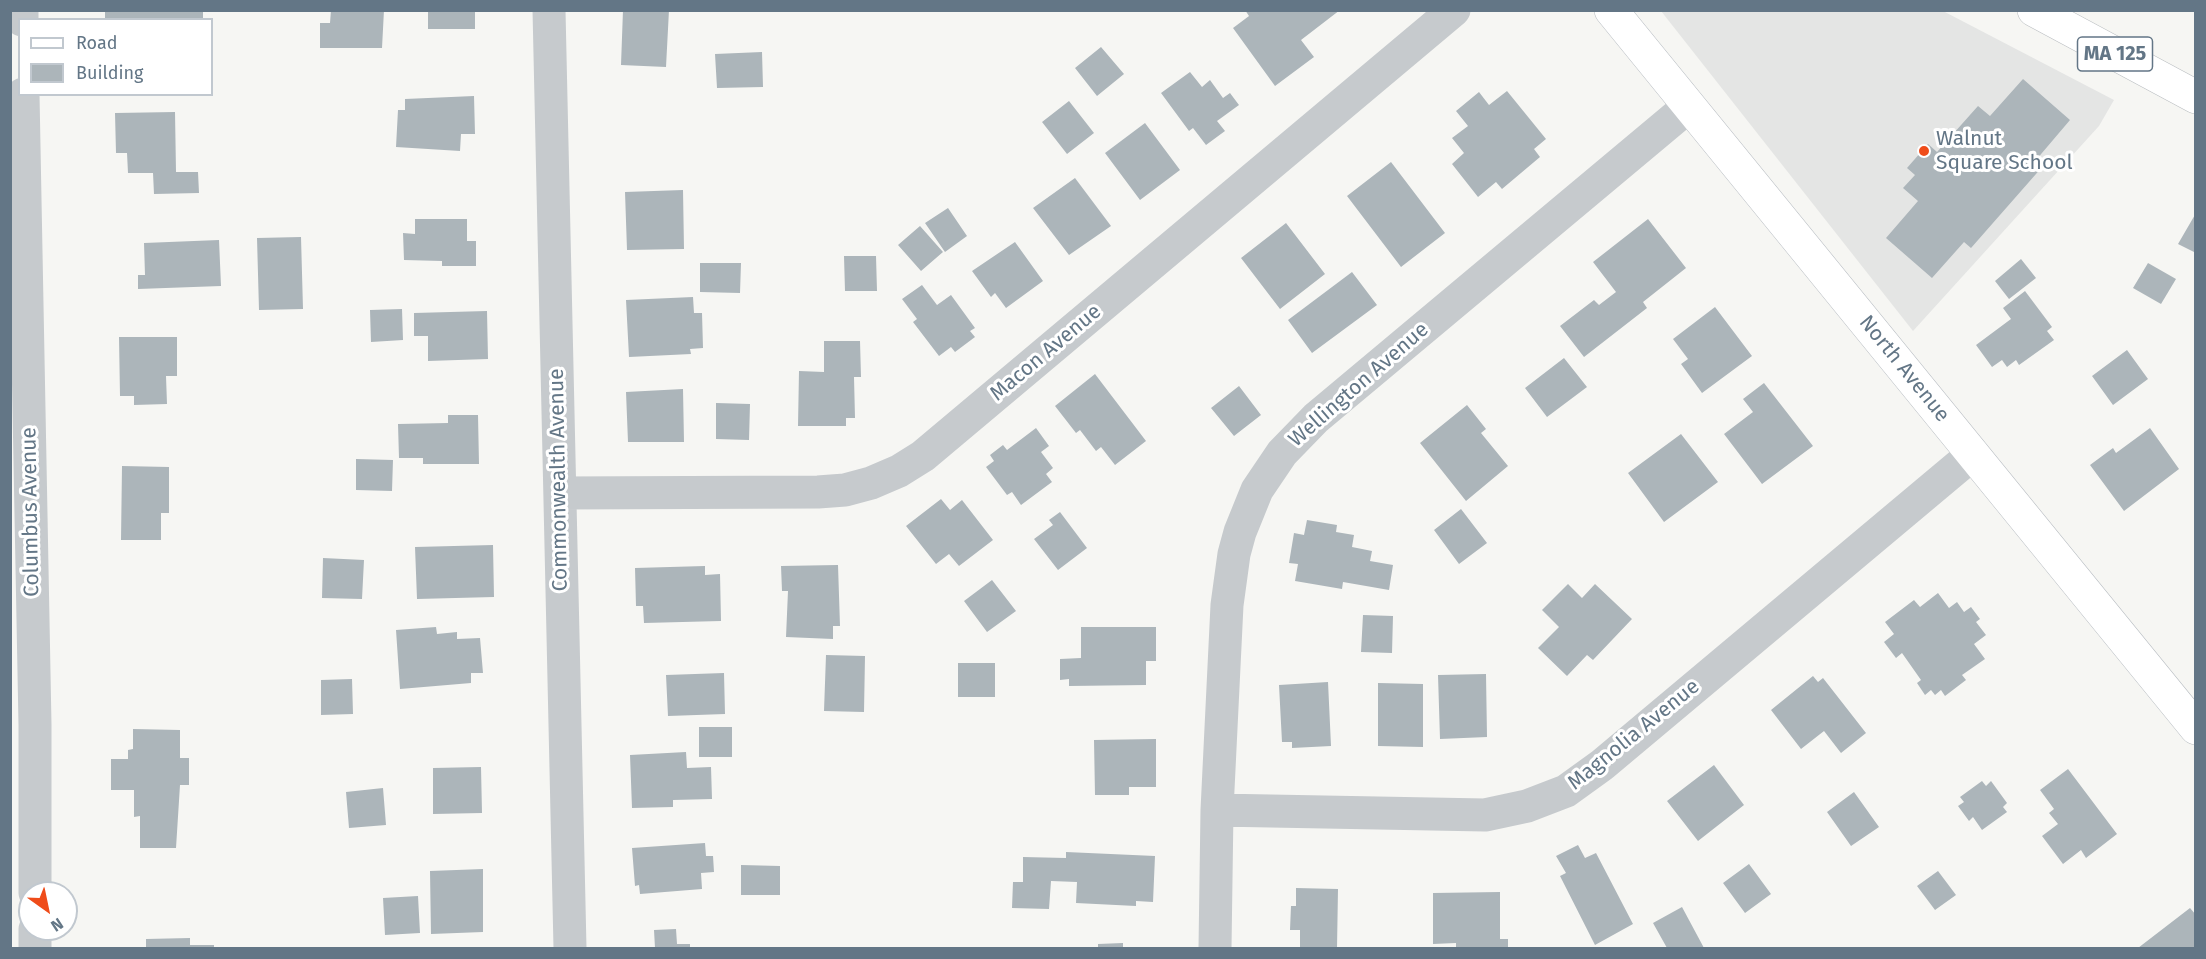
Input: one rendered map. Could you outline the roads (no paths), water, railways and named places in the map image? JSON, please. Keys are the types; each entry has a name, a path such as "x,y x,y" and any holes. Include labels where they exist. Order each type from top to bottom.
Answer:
{"main road":[{"name":"North Avenue","path":"1611,10 2196,728"},
{"name":"MA 125","path":"2034,10 2196,97"}],"street":[{"name":"Commonwealth Avenue","path":"549,10 570,948"},
{"name":"Macon Avenue","path":"560,493 818,492 846,490 871,483 899,471 923,456 1454,10"},
{"name":"Columbus Avenue","path":"23,96 35,725 35,881"},
{"name":"Wellington Avenue","path":"1215,948 1217,810 1229,577 1240,532 1257,490 1282,453 1316,418 1689,106"},
{"name":"Magnolia Avenue","path":"1217,810 1485,815 1527,806 1566,791 1611,758 1973,454"}],"place":[{"name":"Walnut Square School","path":"1924,151"}]}
